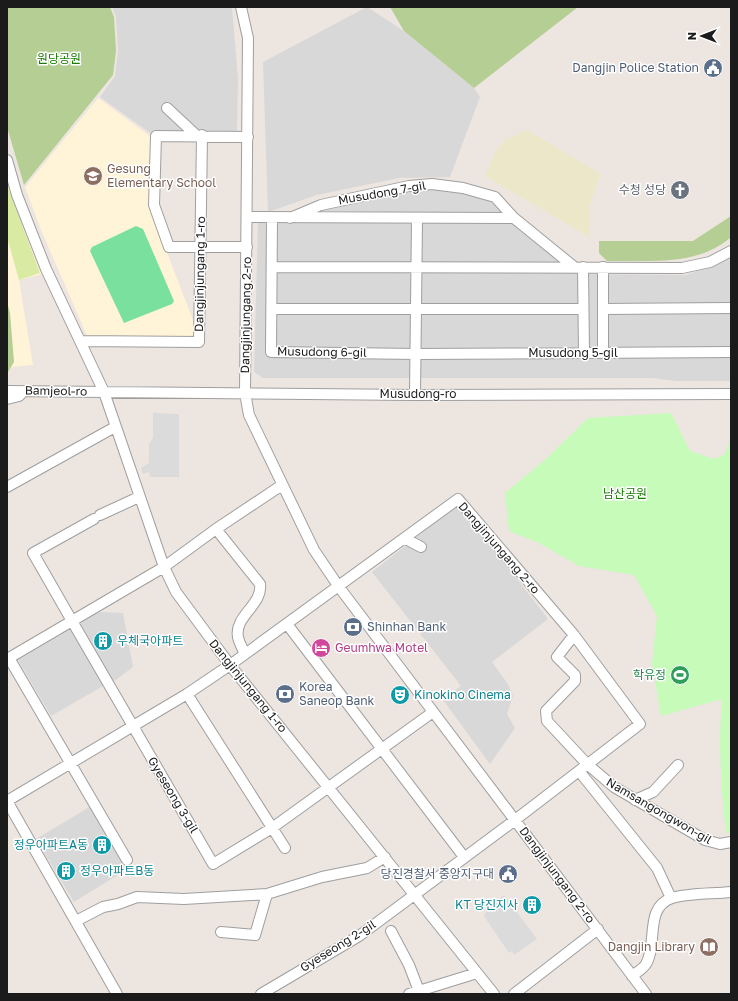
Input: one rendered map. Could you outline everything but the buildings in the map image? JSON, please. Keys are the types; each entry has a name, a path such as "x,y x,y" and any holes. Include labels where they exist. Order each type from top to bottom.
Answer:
{"street":[{"name":"Dangjinjungang 2-ro","path":"241,7 248,38 248,217 245,393 249,415 314,550 339,587 646,994"},
{"path":"167,108 199,136"},
{"path":"247,247 169,247 154,206 156,136 248,137"},
{"name":"Dangjinjungang 1-ro","path":"80,341 199,342 199,136"},
{"name":"Dangjinjungang 1-ro","path":"7,160 17,195 46,269 104,392 164,567 176,592 230,665 494,994"},
{"name":"Musudong 7-gil","path":"290,218 321,205 409,186 432,184 462,188 495,197 514,218 578,267"},
{"name":"Musudong 7-gil","path":"248,217 417,219 514,218"},
{"name":"Musudong 6-gil","path":"272,217 273,267 271,352 416,354"},
{"path":"415,395 417,219"},
{"path":"273,267 682,268 710,262 731,250"},
{"path":"578,267 583,309 584,352"},
{"path":"603,267 603,352"},
{"path":"603,309 731,308"},
{"path":"272,309 583,309"},
{"name":"Musudong 5-gil","path":"416,354 731,352"},
{"name":"Bamjeol-ro","path":"7,391 104,392"},
{"path":"7,399 19,396 23,391"},
{"name":"Musudong-ro","path":"104,392 415,395 731,394"},
{"path":"7,487 115,427"},
{"path":"127,860 8,657 164,567 216,529 282,485"},
{"name":"Gyeseong 3-gil","path":"140,497 97,517 34,553 132,726 213,864 272,828"},
{"name":"Dangjinjungang 2-ro","path":"230,665 406,539 458,499 574,635 640,724 515,820 413,894"},
{"path":"216,529 260,584 261,591 258,598 239,625 238,636 245,654"},
{"path":"406,539 421,547"},
{"path":"287,624 383,748 464,857"},
{"path":"574,635 556,657 575,675 575,681 546,711 547,721 657,868 671,898"},
{"path":"117,994 7,801 187,694 230,665"},
{"path":"187,694 285,848"},
{"path":"272,828 328,786 433,712"},
{"path":"636,800 653,792 678,765"},
{"name":"Namsangongwon-gil","path":"583,768 705,840 720,844 731,842"},
{"path":"76,921 103,907 137,898 184,899 267,894 322,877 367,868 385,857"},
{"path":"632,976 645,966 647,962 657,910 671,898 731,892"},
{"path":"221,932 255,935 267,894"},
{"name":"Gyeseong 2-gil","path":"261,994 359,936 413,894"},
{"name":"Dangjinjungang 2-ro","path":"514,994 598,929"},
{"path":"391,931 409,965 414,993 477,973"}],"shaded area":[{"path":"112,7 232,7 238,79 237,132 150,133 100,97 115,76 118,51 116,17"},
{"path":"367,7 404,31 474,88 480,97 450,177 399,178 317,195 268,212 263,62"},
{"path":"98,98 150,136 150,209 197,330 192,336 88,338 41,230 25,187"},
{"path":"527,130 601,174 590,204 589,237 485,176 495,152 505,140"},
{"path":"7,182 42,274 19,280 33,365 12,367 7,374"},
{"path":"432,186 461,190 492,200 513,220 577,274 686,275 714,265 731,256 731,381 676,381 653,378 263,378 254,372 258,221 323,206"},
{"path":"153,413 179,414 179,477 150,477 149,472 143,474 141,468 149,463 149,444 153,438"},
{"path":"459,504 548,619 492,662 508,684 513,696 507,714 515,728 490,764 443,700 461,686 372,572"},
{"name":"우체국아파트","path":"99,612 123,613 133,667 113,682 80,623"},
{"path":"72,628 105,685 51,716 18,660"},
{"path":"91,806 129,868 74,902 36,839"},
{"path":"504,895 537,939 514,955 512,951 509,953 484,916 487,909"}],"green space":[{"name":"원당공원","path":"7,7 110,7 114,17 116,51 113,75 24,185 7,127"},
{"path":"390,7 578,7 474,88 404,31"},
{"path":"7,185 40,273 19,280 7,237"},
{"path":"731,216 731,237 718,247 688,258 656,261 607,261 599,253 599,241 693,241"},
{"path":"136,226 143,229 174,301 172,304 124,323 90,251 92,247"},
{"path":"7,302 10,313 14,362 7,374"},
{"name":"남산공원","path":"671,413 690,451 714,459 725,454 731,437 731,832 726,833 720,733 722,699 661,716 652,663 657,616 634,575 579,566 539,543 509,531 505,493 547,458 588,418"}],"place":[{"name":"Dangjin Police Station","path":"713,68"},
{"name":"Gesung Elementary School","path":"93,176"},
{"name":"수청 성당","path":"680,190"},
{"name":"Shinhan Bank","path":"353,627"},
{"name":"우체국아파트","path":"103,641"},
{"name":"Geumhwa Motel","path":"321,648"},
{"name":"학유정","path":"680,675"},
{"name":"Korea Saneop Bank","path":"285,694"},
{"name":"Kinokino Cinema","path":"400,695"},
{"name":"정우아파트A동","path":"102,845"},
{"name":"정우아파트B동","path":"66,871"},
{"name":"당진경찰서 중앙지구대","path":"508,874"},
{"name":"KT 당진지사","path":"532,905"},
{"name":"Dangjin Library","path":"709,947"}]}
